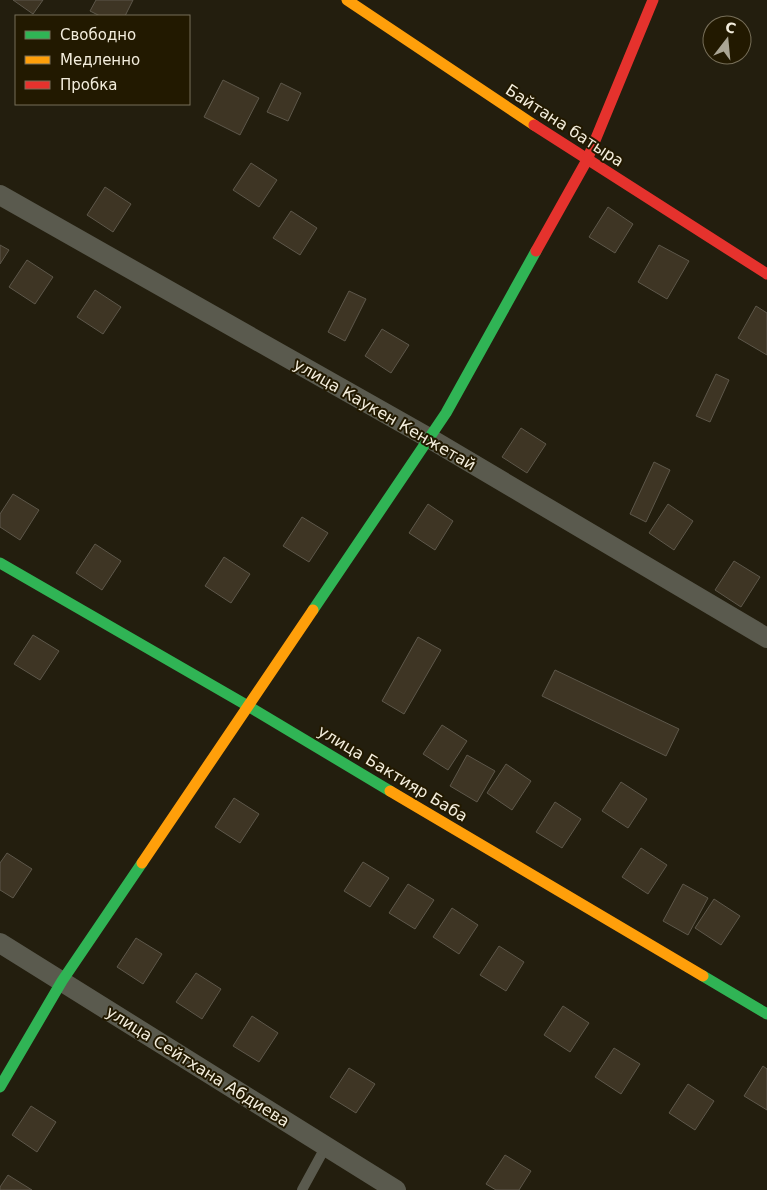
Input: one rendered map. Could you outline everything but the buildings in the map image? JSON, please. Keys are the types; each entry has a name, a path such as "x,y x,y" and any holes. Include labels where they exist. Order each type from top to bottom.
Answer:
{"street":[{"name":"Байтана батыра","path":"347,0 587,160 767,274"},
{"path":"0,1087 62,982 446,413 587,160 653,0"},
{"name":"улица Каукен Кенжетай","path":"0,196 429,438 767,638"},
{"name":"улица Бактияр Баба","path":"0,563 248,706 767,1014"},
{"name":"улица Сейтхана Абдиева","path":"0,943 396,1190"}],"lane":[{"path":"302,1190 326,1146"}],"traffic: fast":[{"path":"313,610 446,413 536,251"},
{"path":"0,563 248,706 390,791"},
{"path":"0,1087 62,981 142,863"},
{"path":"703,976 767,1014"}],"traffic: slow":[{"path":"347,0 534,125"},
{"path":"142,863 313,610"},
{"path":"390,791 703,976"}],"traffic: jam":[{"path":"536,251 587,160 653,0"},
{"path":"534,125 767,274"}]}
